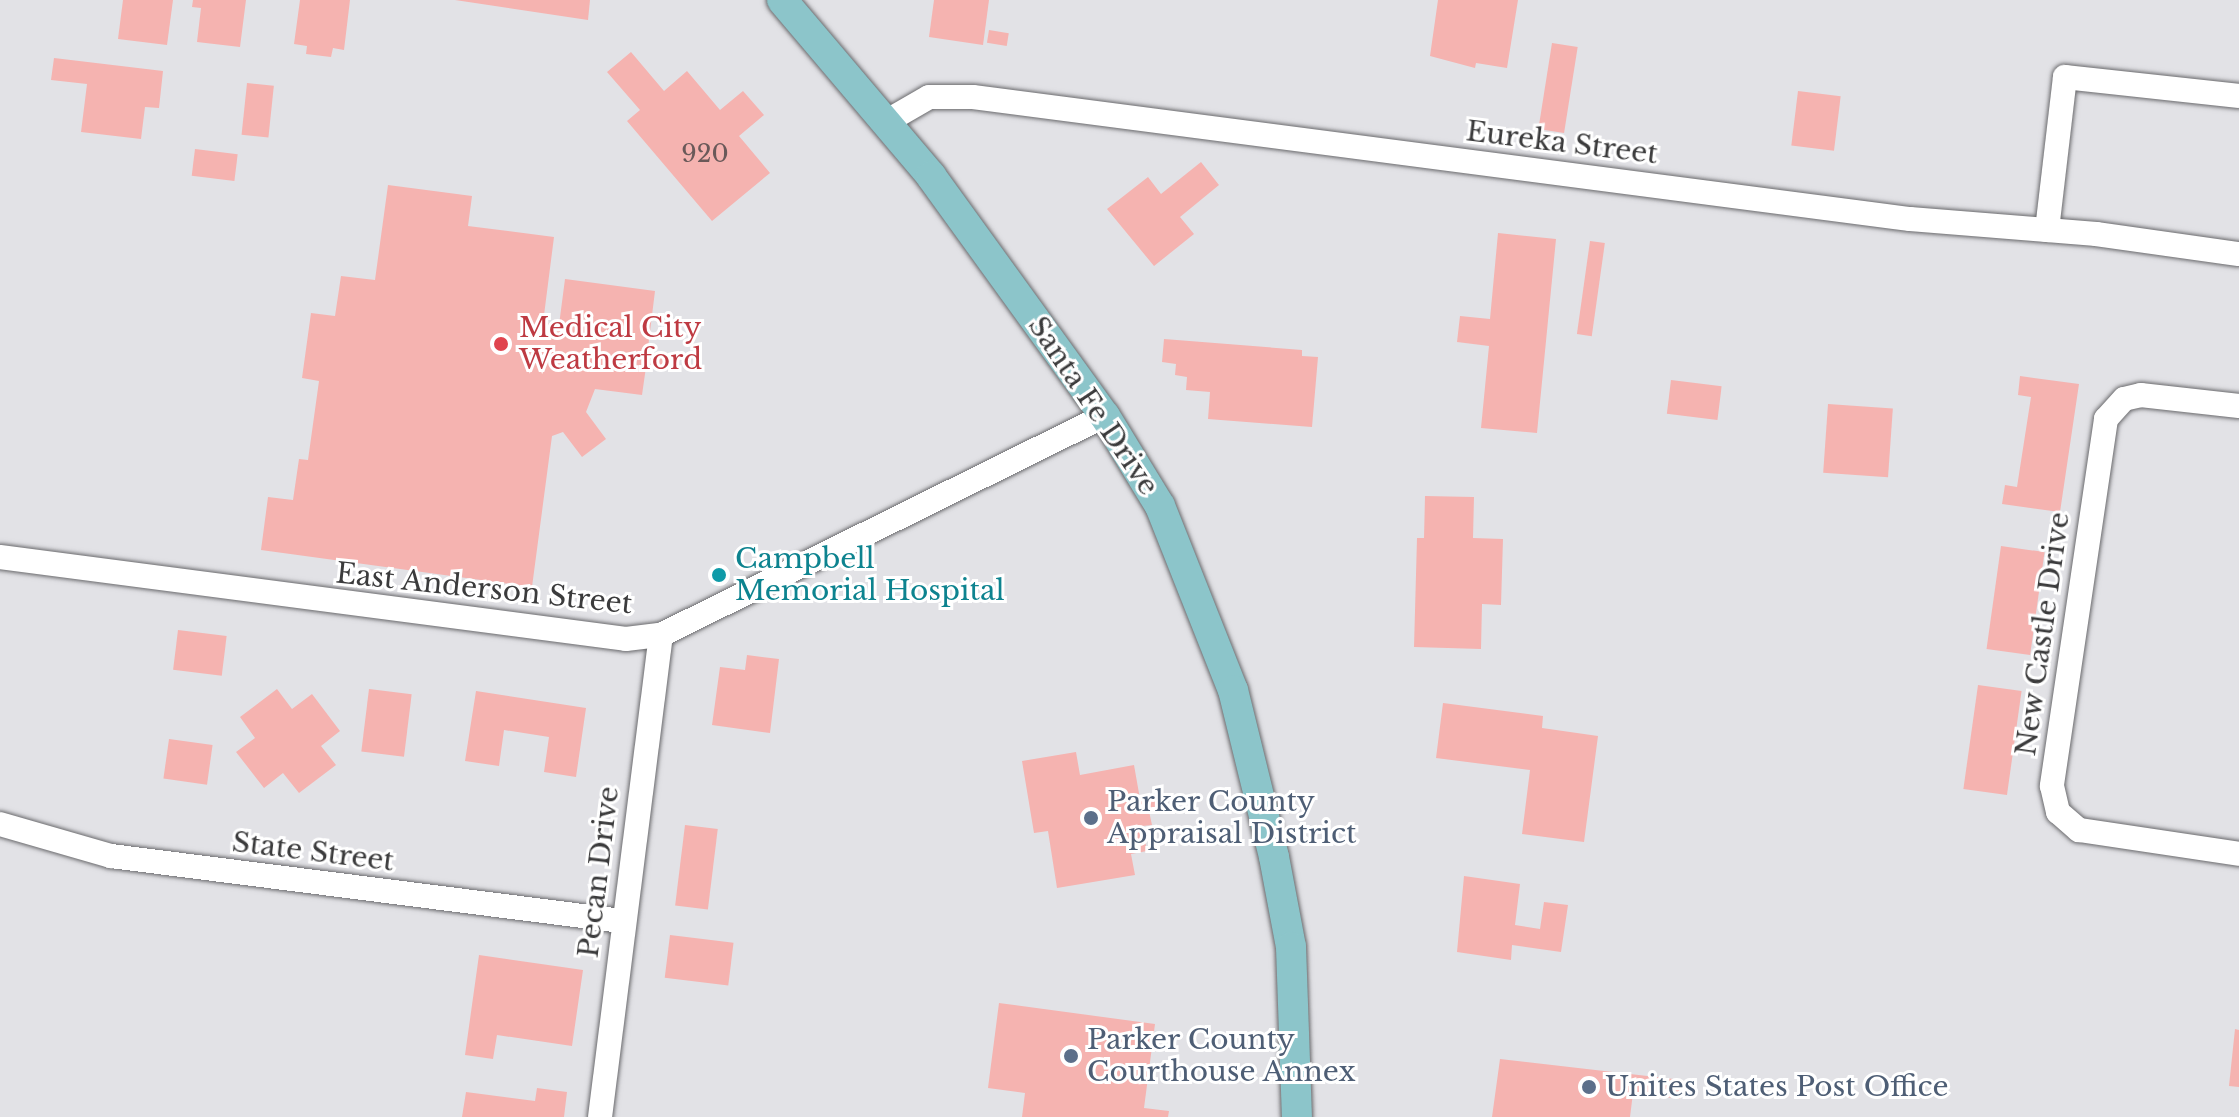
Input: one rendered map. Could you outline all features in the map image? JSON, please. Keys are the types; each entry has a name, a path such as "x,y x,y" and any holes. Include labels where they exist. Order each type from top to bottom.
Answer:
{"main road":[{"name":"Santa Fe Drive","path":"782,0 931,176 1105,416 1160,506 1233,690 1291,947 1297,1117"}],"street":[{"path":"2047,230 2065,77 2239,96"},
{"name":"Eureka Street","path":"884,123 929,97 973,97 1910,219 2047,230 2239,254"},
{"name":"New Castle Drive","path":"2239,406 2141,395 2124,399 2106,419 2052,786 2058,812 2079,830 2239,854"},
{"name":"East Anderson Street","path":"0,557 626,639 661,635 1105,416"},
{"name":"Pecan Drive","path":"600,1117 622,921 661,635"},
{"name":"State Street","path":"0,824 111,856 622,921"}],"building":[{"path":"123,0 173,0 167,45 118,39"},
{"path":"193,0 246,0 240,47 197,42 201,8 192,7"},
{"path":"300,0 350,0 344,50 333,48 331,57 306,54 307,46 294,44"},
{"path":"455,0 590,0 588,20"},
{"path":"934,0 989,0 983,45 929,37"},
{"path":"1438,0 1518,0 1507,68 1476,63 1475,68 1430,56"},
{"path":"989,30 1009,33 1007,46 987,43"},
{"path":"1552,43 1578,47 1564,133 1538,129"},
{"path":"631,52 664,91 687,71 720,110 743,91 764,115 739,136 770,173 712,221 627,121 640,110 607,72"},
{"path":"54,58 163,71 159,108 145,107 141,139 81,132 87,84 51,80"},
{"path":"247,83 274,86 268,138 242,135"},
{"path":"1798,91 1841,96 1834,151 1791,146"},
{"path":"195,149 238,154 234,181 192,176"},
{"path":"1201,162 1219,185 1180,217 1194,234 1154,266 1107,209 1148,177 1161,194"},
{"name":"Medical City Weatherford","path":"388,185 472,196 468,226 554,237 543,323 559,325 565,279 655,291 647,356 670,360 669,370 646,367 642,395 595,389 586,412 606,439 582,457 563,432 552,436 532,587 261,550 268,497 293,500 299,459 308,460 319,381 302,378 311,313 335,316 341,276 375,280"},
{"path":"1498,233 1556,239 1537,433 1481,428 1489,346 1457,342 1460,316 1490,319"},
{"path":"1590,241 1605,243 1592,336 1577,334"},
{"path":"1164,339 1302,350 1302,356 1318,357 1312,427 1208,419 1210,392 1186,390 1187,377 1175,375 1176,364 1162,362"},
{"path":"2020,376 2079,384 2060,512 2002,504 2005,485 2017,487 2031,397 2018,395"},
{"path":"1671,380 1722,386 1717,420 1667,414"},
{"path":"1828,404 1893,409 1888,477 1823,473"},
{"path":"1425,496 1474,497 1473,538 1503,539 1501,605 1482,604 1481,649 1414,647 1417,538 1424,538"},
{"path":"2001,546 2045,552 2030,655 1987,649"},
{"path":"178,630 227,636 222,676 173,670"},
{"path":"747,655 779,659 770,733 712,725 720,667 745,670"},
{"path":"1978,685 2022,691 2007,795 1963,789"},
{"path":"277,689 292,709 312,694 340,731 321,746 336,765 299,793 283,773 264,788 236,752 255,738 240,717"},
{"path":"369,689 412,694 404,757 361,752"},
{"path":"476,691 586,708 576,777 544,772 549,737 504,730 499,766 465,761"},
{"path":"1443,703 1543,716 1542,728 1598,736 1584,842 1522,834 1530,770 1436,758"},
{"path":"169,739 213,745 207,785 163,779"},
{"name":"Parker County Appraisal District","path":"1076,752 1080,775 1134,765 1140,799 1158,796 1161,809 1149,811 1152,825 1142,826 1147,851 1131,854 1135,875 1057,888 1048,831 1034,833 1022,761"},
{"path":"685,825 718,829 708,909 675,905"},
{"path":"1464,876 1520,884 1515,925 1540,929 1544,902 1568,905 1561,952 1512,945 1511,960 1457,952"},
{"path":"670,935 734,943 728,985 665,978"},
{"path":"479,955 583,970 572,1046 497,1035 493,1059 465,1055"},
{"name":"Parker County Courthouse Annex","path":"999,1003 1155,1024 1144,1108 1169,1111 1168,1117 1022,1117 1025,1093 988,1088"},
{"path":"2235,1029 2239,1030 2239,1087 2229,1086"},
{"name":"Unites States Post Office","path":"1500,1059 1682,1080 1680,1099 1633,1093 1630,1117 1492,1117"},
{"path":"537,1088 567,1092 564,1117 462,1117 466,1092 535,1101"}],"place":[{"name":"Medical City Weatherford","path":"501,344"},
{"name":"Campbell Memorial Hospital","path":"719,575"},
{"name":"Parker County Appraisal District","path":"1091,818"},
{"name":"Parker County Courthouse Annex","path":"1071,1056"},
{"name":"Unites States Post Office","path":"1589,1087"}]}
